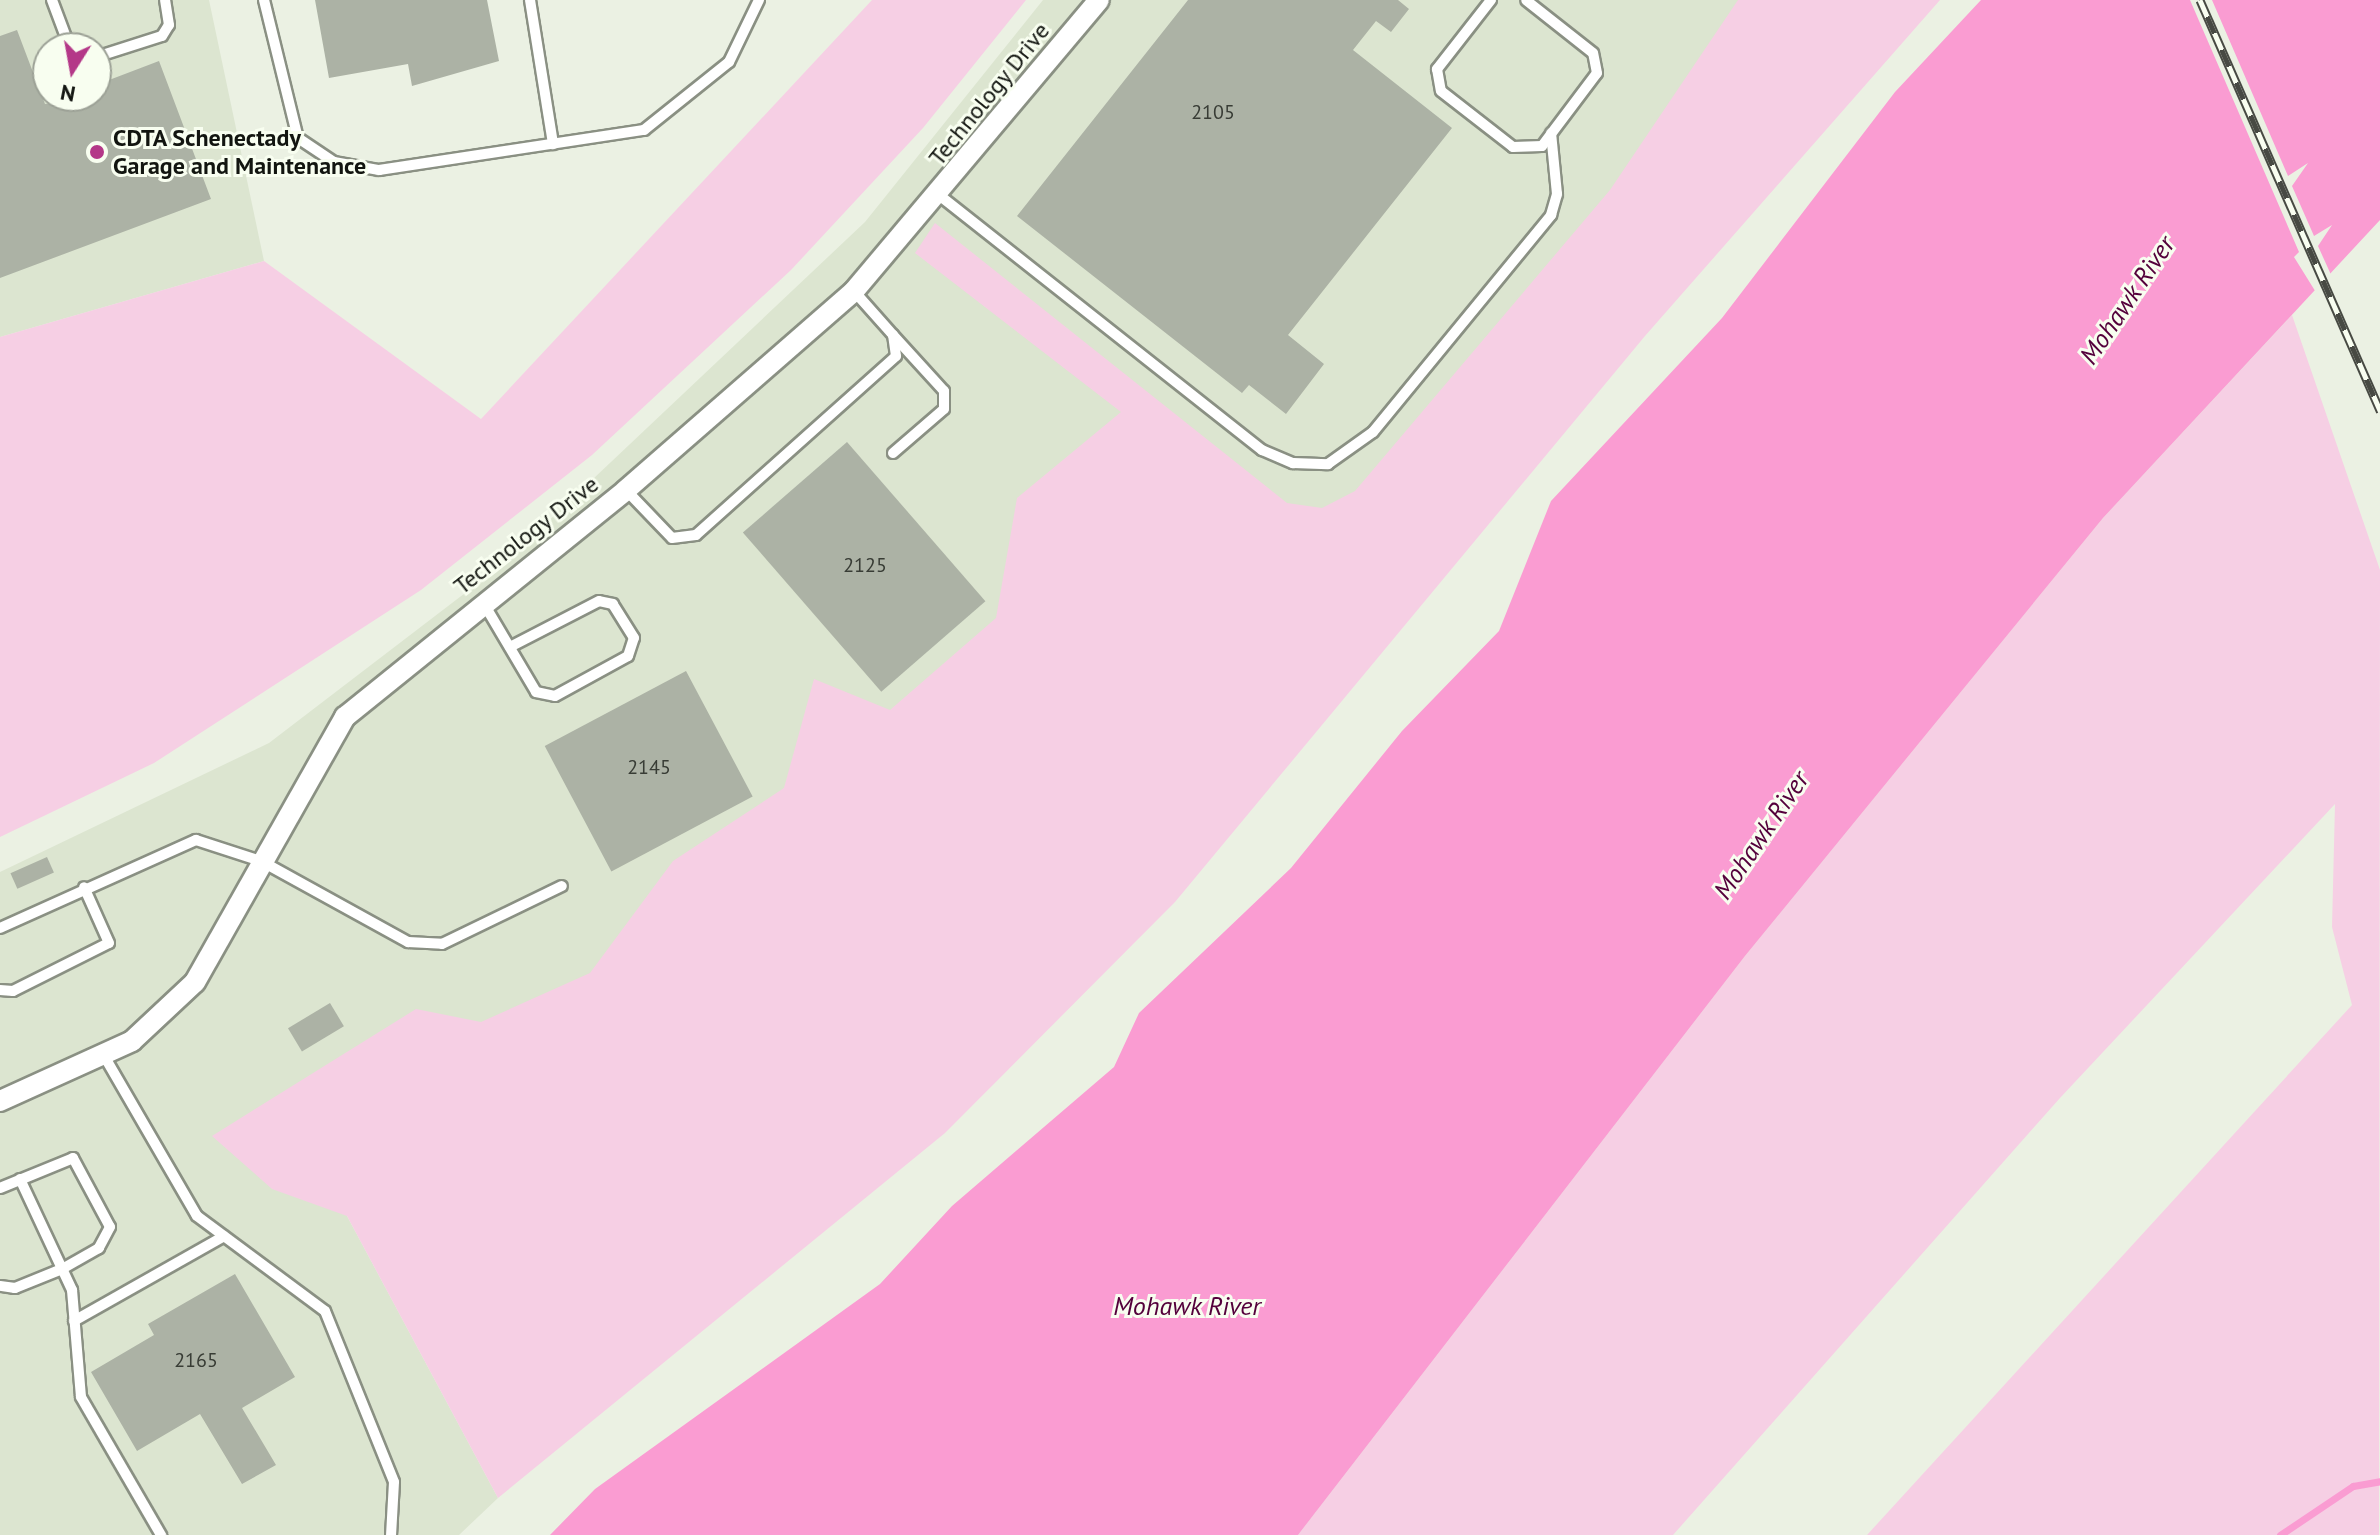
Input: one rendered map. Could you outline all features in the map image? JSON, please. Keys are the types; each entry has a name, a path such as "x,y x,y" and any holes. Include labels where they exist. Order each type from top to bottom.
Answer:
{"street":[{"name":"Technology Drive","path":"0,1101 132,1041 195,982 345,717 483,602 626,490 854,291 939,195 1099,0"}],"lane":[{"path":"52,0 64,32"},
{"path":"112,52 162,36 169,25 165,0"},
{"path":"264,0 298,138 334,162 379,170 644,130 729,62 759,0"},
{"path":"530,0 553,144"},
{"path":"1491,0 1437,69 1441,91 1513,147 1542,146 1597,73 1593,53 1526,0"},
{"path":"939,195 1262,450 1293,463 1328,464 1373,432 1551,215 1557,194 1551,133"},
{"path":"854,291 944,391 944,409 893,453"},
{"path":"626,490 672,538 696,535 896,356 893,335"},
{"path":"483,602 536,692 555,696 628,656 634,638 613,604 599,601 510,647"},
{"path":"0,928 84,887 196,840 261,861 408,942 442,944 562,886"},
{"path":"0,990 13,991 109,943 84,887"},
{"path":"103,1054 197,1216 325,1311 394,1482 391,1535"},
{"path":"0,1188 63,1158 83,1165 108,1238 62,1269 15,1288 0,1286"},
{"path":"20,1179 62,1269 74,1321 81,1397 161,1535"},
{"path":"74,1321 224,1236"}],"shaded area":[{"name":"CDTA Schenectady Garage and Maintenance","path":"0,0 209,0 264,261 0,337"},
{"path":"872,0 1026,0 923,128 791,270 592,455 421,590 154,763 0,837 0,337 264,261 481,419"},
{"path":"1043,0 1825,0 1348,522 347,1216 498,1498 459,1535 0,1535 0,872 269,743 503,564 865,222"},
{"path":"1738,0 1940,0 1645,336 1175,902 945,1133 498,1498 347,1216 272,1189 212,1136 416,1009 481,1022 590,973 673,861 784,788 814,679 890,710 996,618 1017,498 1121,412 915,253 935,223 1287,503 1322,508 1355,491 1610,190"},
{"path":"2292,315 2380,570 2379,1535 1867,1535 2352,1005 2332,927 2335,804 2060,1098 1673,1535 1298,1535 1745,956 2103,518"}],"water":[{"name":"Mohawk River","path":"1981,0 2380,0 2380,220 2103,518 1745,956 1298,1535 550,1535 595,1489 880,1284 952,1206 1114,1067 1139,1013 1291,868 1402,731 1499,631 1551,501 1722,318 1895,92"}],"pier":[{"path":"2190,0 2212,0 2288,176 2308,163 2292,186 2314,236 2332,225 2318,246 2332,277 2317,294 2294,257 2299,252"}],"building":[{"path":"315,0 487,0 499,61 412,86 408,64 329,78"},
{"path":"1188,0 1398,0 1409,9 1391,32 1376,21 1353,50 1452,128 1288,335 1324,364 1286,414 1249,385 1242,393 1017,216"},
{"name":"CDTA Schenectady Garage and Maintenance","path":"17,30 32,70 32,112 112,112 112,79 159,61 211,199 0,278 0,36"},
{"path":"847,442 985,601 881,692 743,533"},
{"path":"686,671 753,796 611,871 545,746"},
{"path":"47,857 54,873 17,889 10,873"},
{"path":"330,1003 344,1026 302,1051 288,1028"},
{"path":"235,1274 295,1377 242,1408 276,1465 242,1484 200,1414 137,1451 91,1372 154,1335 148,1324"}],"waterway":[{"path":"2280,1535 2353,1486 2380,1481"}],"railway":[{"path":"2200,0 2380,411"}],"place":[{"name":"CDTA Schenectady Garage and Maintenance","path":"97,152"}]}
